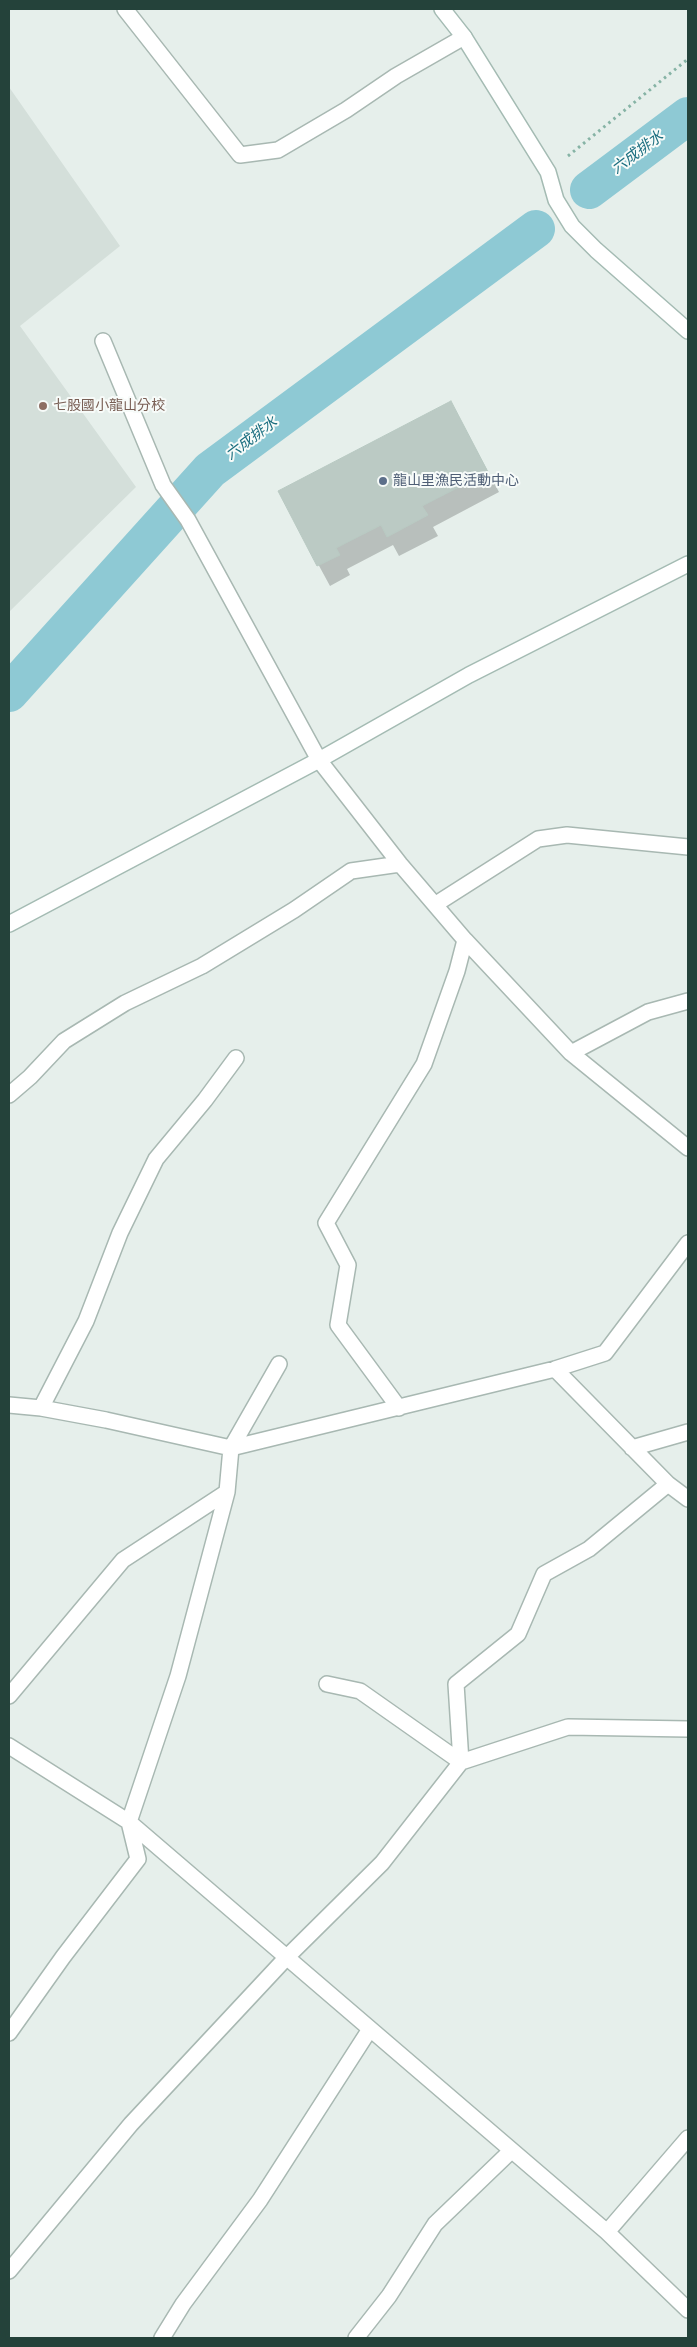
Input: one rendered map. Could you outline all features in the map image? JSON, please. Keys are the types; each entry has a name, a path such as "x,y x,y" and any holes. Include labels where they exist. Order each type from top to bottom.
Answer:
{"main road":[{"path":"125,9 240,155 278,150 346,110 396,76 464,37"},
{"path":"442,9 464,37 548,172 556,200 572,226 596,250 688,331"},
{"path":"104,341 163,485 188,520 319,760 400,864 465,940 570,1053 688,1148"},
{"path":"9,924 319,760 469,676 688,564"},
{"path":"436,904 538,839 567,835 688,847"},
{"path":"9,1095 30,1077 64,1041 125,1003 202,966 294,910 351,871 400,864"},
{"path":"399,1408 338,1325 348,1265 326,1223 424,1064 457,971 465,940"},
{"path":"570,1053 648,1012 688,1001"},
{"path":"41,1408 86,1321 120,1233 156,1159 205,1100 236,1058"},
{"path":"9,1405 41,1408 231,1448 399,1408 555,1369 605,1353 688,1243"},
{"path":"9,2033 63,1957 138,1859 129,1822 178,1676 226,1492 231,1448 279,1364"},
{"path":"555,1369 668,1484 688,1499"},
{"path":"632,1448 688,1432"},
{"path":"461,1762 456,1684 518,1634 544,1574 588,1549 668,1484"},
{"path":"9,1696 123,1560 226,1492"},
{"path":"327,1684 360,1691 461,1762"},
{"path":"9,2271 131,2124 287,1957 382,1863 461,1762 568,1727 688,1729"},
{"path":"9,1746 129,1822 607,2232 688,2310"},
{"path":"162,2338 182,2304 260,2200 370,2029"},
{"path":"607,2232 688,2138"},
{"path":"356,2338 389,2296 435,2224 511,2151"}],"path":[{"path":"548,172 688,59"}],"shaded area":[{"name":"七股國小龍山分校","path":"9,87 120,246 20,326 136,487 9,612"}],"building":[{"name":"龍山里漁民活動中心","path":"451,401 488,472 422,506 428,515 387,537 381,525 336,548 340,555 317,566 278,491"}],"waterway":[{"name":"六成排水","path":"589,190 688,116"},
{"name":"六成排水","path":"9,693 210,470 536,229"}],"place":[{"name":"七股國小龍山分校","path":"43,406"},
{"name":"龍山里漁民活動中心","path":"383,481"}]}
